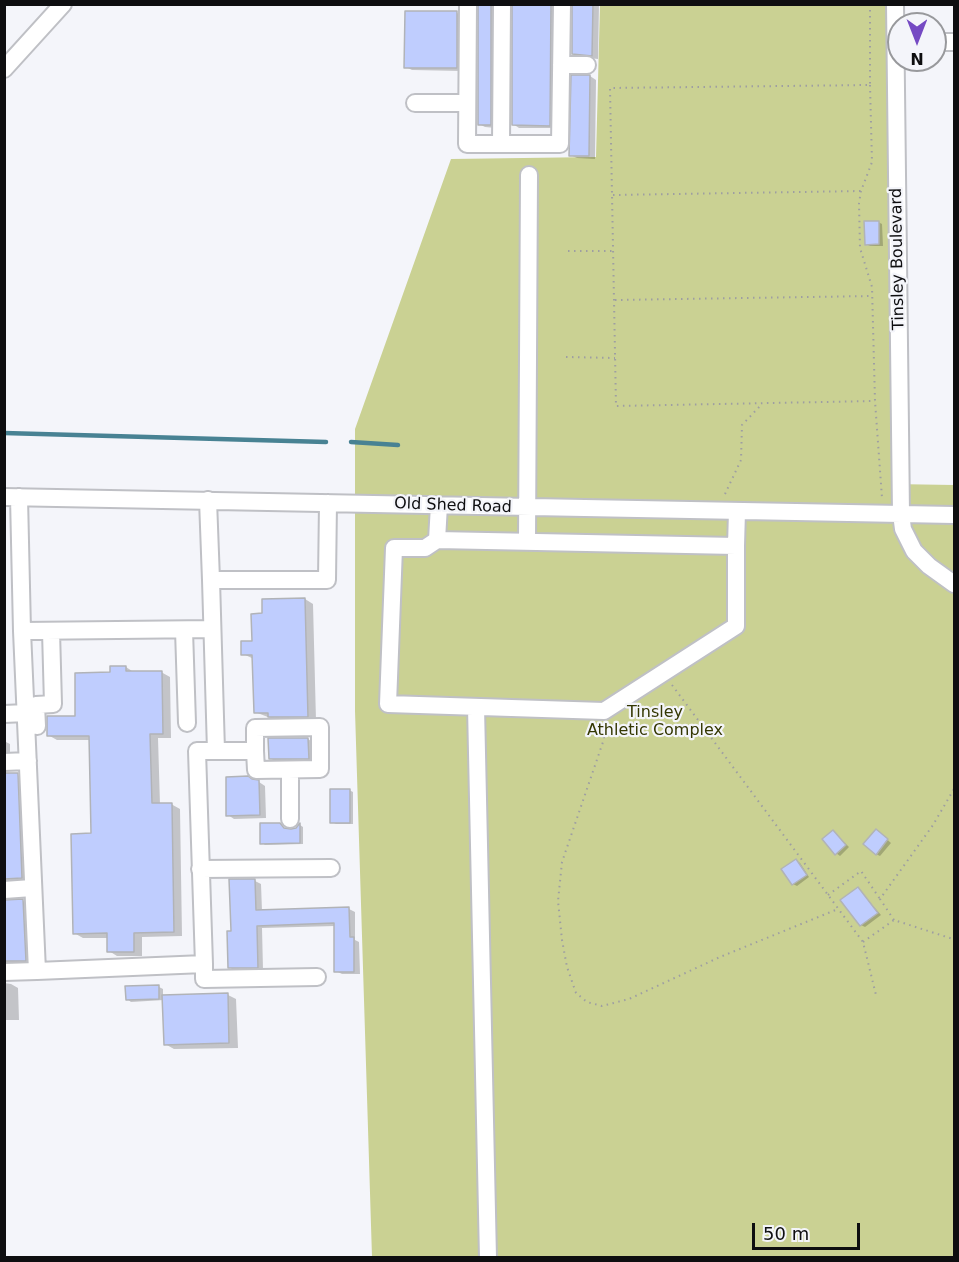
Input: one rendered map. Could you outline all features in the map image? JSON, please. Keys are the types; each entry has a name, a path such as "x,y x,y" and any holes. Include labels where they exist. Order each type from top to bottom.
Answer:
{"street":[{"path":"4,69 63,4"},
{"path":"468,4 467,144 560,144 562,4"},
{"path":"501,144 502,4"},
{"path":"561,65 587,65"},
{"name":"Tinsley Boulevard","path":"897,72 900,514 908,541 919,558 954,584"},
{"path":"415,103 467,103"},
{"path":"526,542 529,175"},
{"path":"12,497 13,568 22,631 36,971"},
{"name":"Old Shed Road","path":"12,497 954,515"},
{"path":"208,500 216,751"},
{"path":"211,580 327,580 328,503"},
{"path":"437,540 439,505"},
{"path":"729,511 736,546 736,626 604,711 388,704 394,548 424,548 437,540 736,546"},
{"path":"22,631 212,629"},
{"path":"184,630 187,723"},
{"path":"37,732 36,705 53,704 51,631"},
{"path":"476,708 488,1257"},
{"path":"4,714 26,713"},
{"path":"320,727 320,769 256,770 255,751 255,728 320,727"},
{"path":"255,751 198,751 204,979 317,977"},
{"path":"4,762 28,761"},
{"path":"290,770 290,819"},
{"path":"200,869 331,868"},
{"path":"4,890 32,888"},
{"path":"4,972 204,964"}],"path":[{"path":"870,4 872,162 859,203 860,248 873,296 875,401 883,514"},
{"path":"870,85 610,88 616,406 875,401"},
{"path":"613,195 861,191"},
{"path":"568,251 613,251"},
{"path":"615,300 873,296"},
{"path":"566,357 615,358"},
{"path":"729,511 721,502 741,460 742,425 762,404"},
{"path":"663,672 863,942 876,995"},
{"path":"604,711 605,734 562,862 558,901 567,967 576,993 587,1002 602,1006 629,999 720,957 838,909"},
{"path":"880,899 933,825 954,789"},
{"path":"828,895 861,871 894,920 953,939"},
{"path":"863,942 894,920"}],"green space":[{"name":"Tinsley Athletic Complex","path":"600,5 888,5 892,484 954,485 954,1257 372,1257 355,711 355,429 451,159 596,157"}],"building":[{"path":"478,4 491,4 491,125 478,125"},
{"path":"512,4 551,4 550,126 512,125"},
{"path":"572,4 593,4 592,56 572,54"},
{"path":"405,11 457,11 457,68 404,68"},
{"path":"571,75 590,75 589,156 569,156"},
{"path":"864,221 879,221 879,244 865,245"},
{"path":"305,598 308,717 268,717 268,713 254,713 252,655 241,655 241,641 252,641 251,614 262,613 262,599"},
{"path":"110,666 126,666 126,671 162,671 163,734 150,734 152,803 172,803 174,932 134,933 134,952 107,952 107,933 73,934 71,834 91,833 89,736 47,736 47,716 75,716 75,673 110,672"},
{"path":"268,738 308,738 309,759 269,759"},
{"path":"4,773 18,773 22,878 4,879"},
{"path":"248,776 259,780 260,815 226,816 226,777"},
{"path":"330,789 350,789 350,823 330,823"},
{"path":"260,823 280,823 284,828 291,829 296,828 300,823 300,843 260,844"},
{"path":"876,829 888,839 876,855 863,844"},
{"path":"833,830 846,845 835,855 822,839"},
{"path":"796,859 807,875 792,885 781,869"},
{"path":"229,879 255,879 256,910 349,907 350,937 354,937 354,972 334,972 334,923 257,926 258,968 228,968 227,931 231,931"},
{"path":"858,887 878,913 860,926 840,900"},
{"path":"23,899 26,961 4,961 4,900"},
{"path":"159,985 159,999 126,1000 125,986"},
{"path":"228,993 229,1043 164,1045 162,995"}],"waterway":[{"path":"4,433 326,442"},
{"path":"351,442 398,445"}]}
